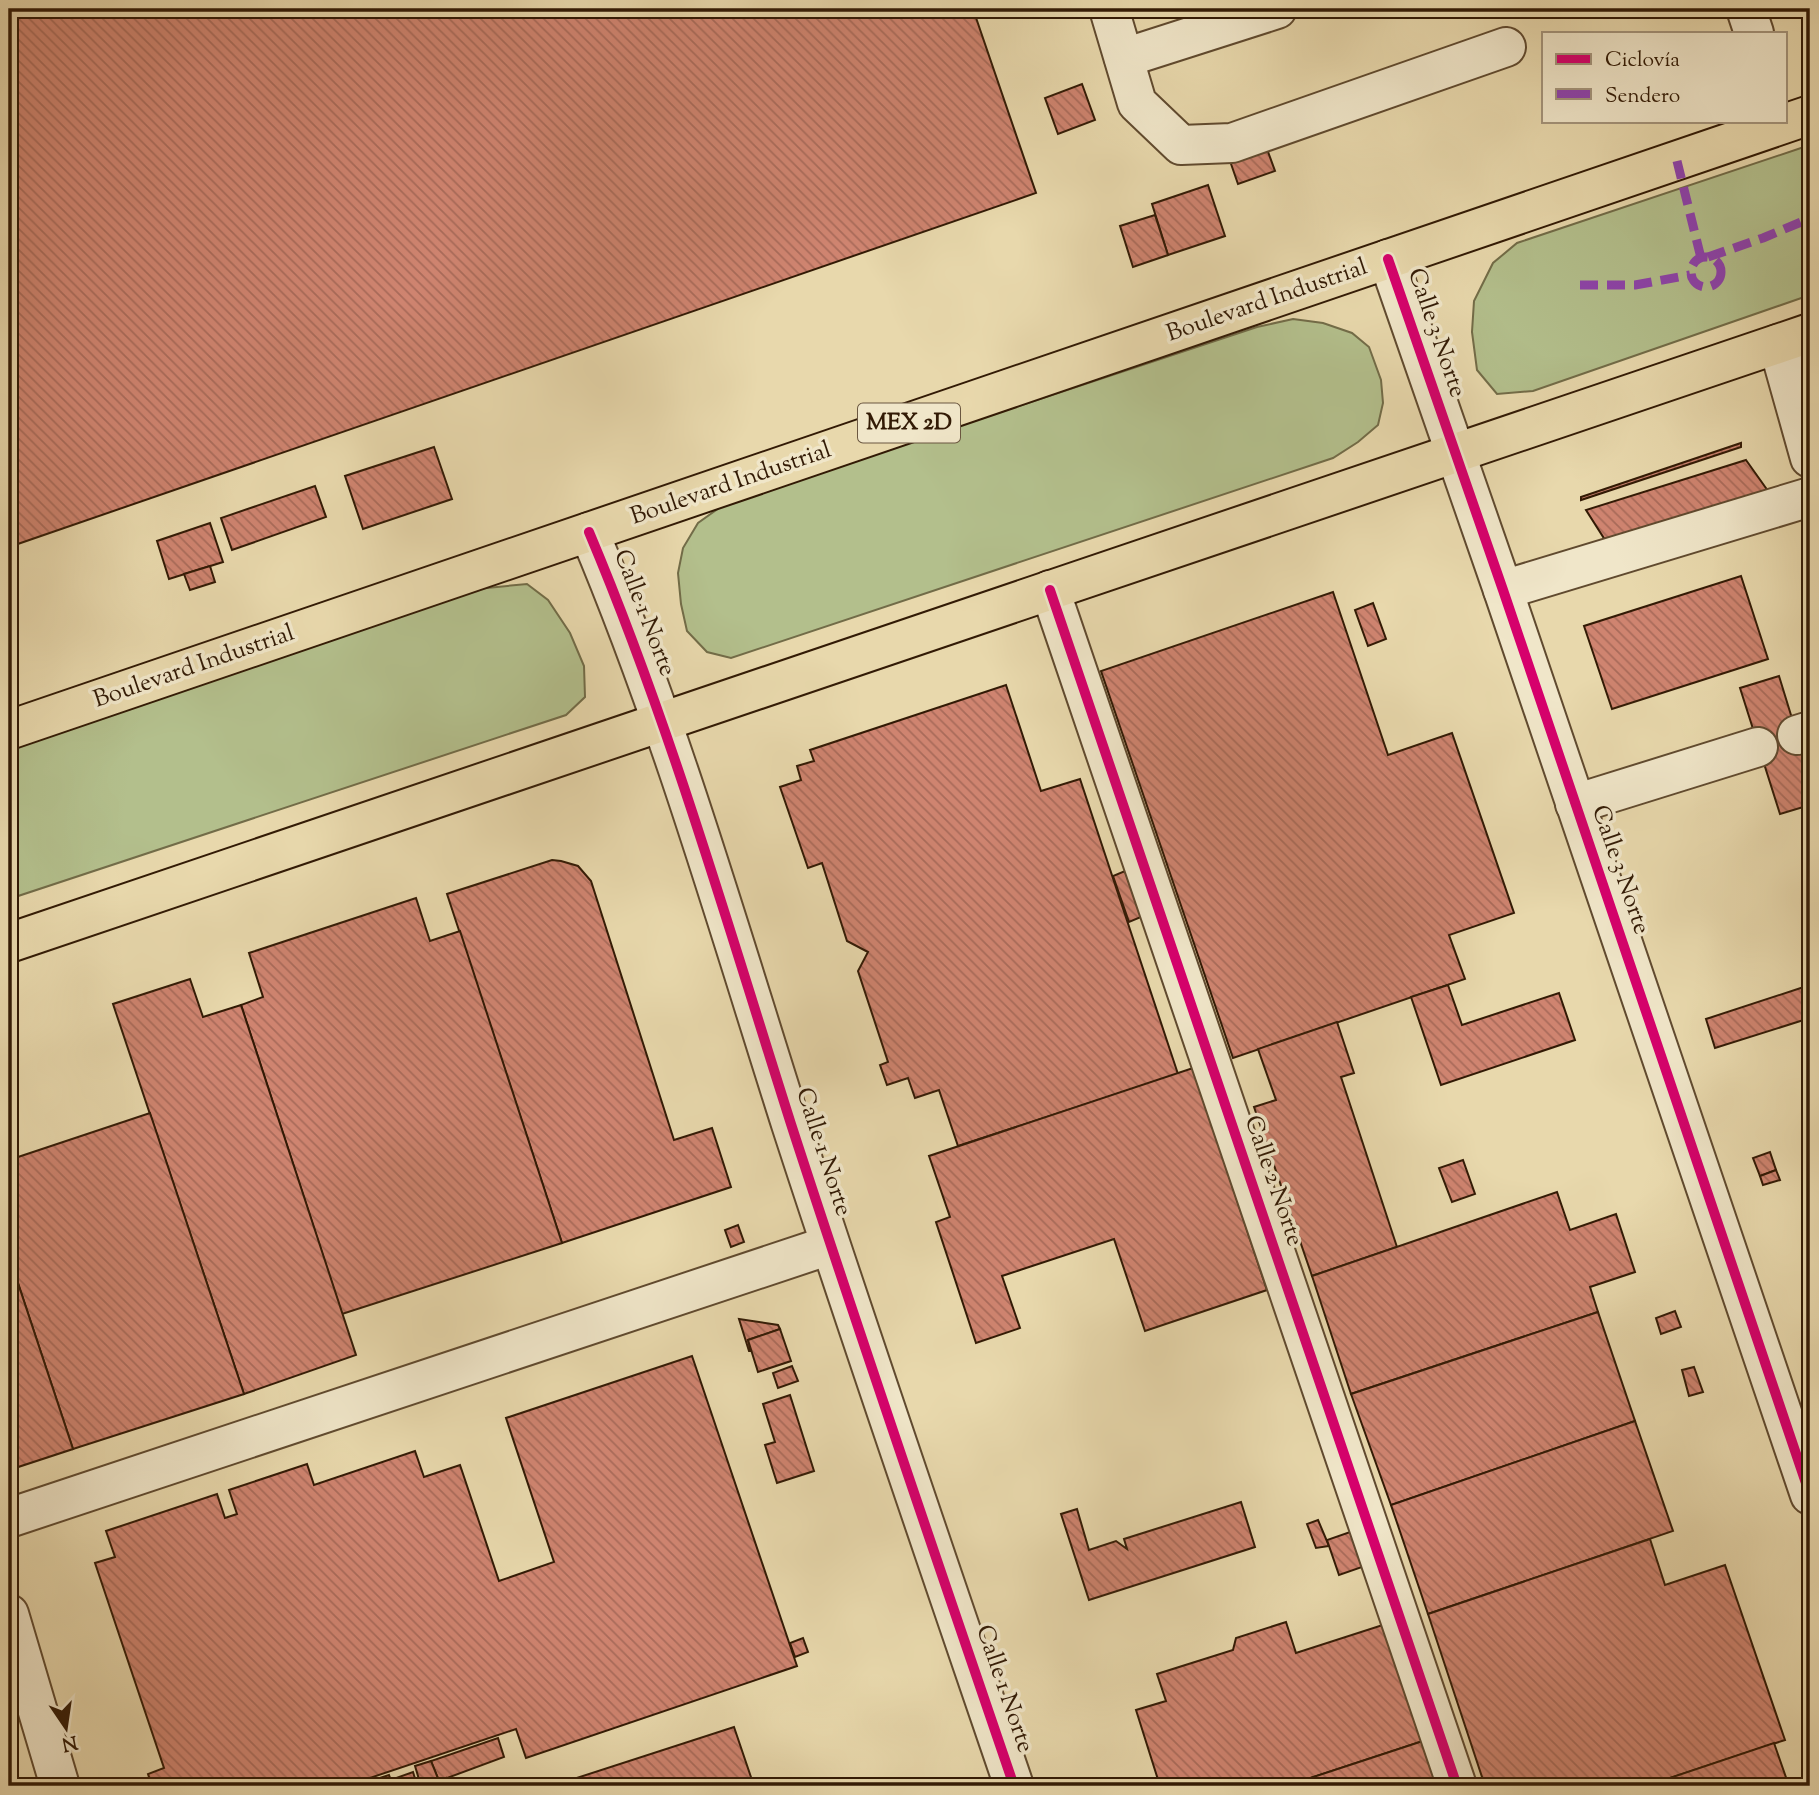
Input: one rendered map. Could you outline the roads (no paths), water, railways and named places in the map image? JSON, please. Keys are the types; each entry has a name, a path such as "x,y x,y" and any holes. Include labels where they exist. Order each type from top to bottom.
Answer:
{"highway":[{"name":"Boulevard Industrial","path":"9,730 1786,122"},
{"path":"9,943 1794,338"}],"street":[{"path":"1109,9 1137,103 1181,145 1232,143 1506,47"},
{"path":"1124,58 1277,9"},
{"path":"1746,9 1754,32"},
{"name":"Calle 3 Norte","path":"1388,259 1810,1495"},
{"path":"1794,338 1810,458"},
{"path":"1503,590 1810,496"},
{"name":"Calle 1 Norte","path":"589,532 621,609 662,722 831,1245 1014,1786"},
{"name":"Calle 2 Norte","path":"1050,590 1457,1786"},
{"path":"1575,804 1758,747"},
{"path":"9,1518 831,1245"},
{"path":"9,1614 60,1786"}]}
